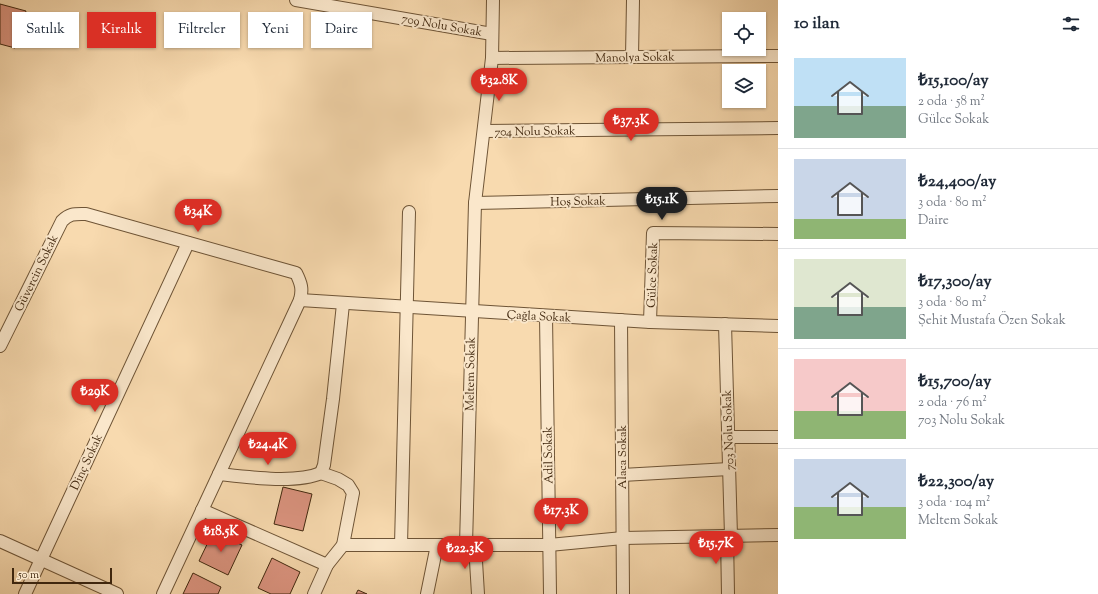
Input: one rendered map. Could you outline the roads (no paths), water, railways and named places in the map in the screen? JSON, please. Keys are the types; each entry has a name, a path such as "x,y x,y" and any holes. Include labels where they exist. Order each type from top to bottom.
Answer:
{"street":[{"name":"709 Nolu Sokak","path":"296,0 492,34"},
{"name":"Meltem Sokak","path":"478,594 471,545 472,311 475,203 492,58 492,0"},
{"path":"632,57 633,0"},
{"name":"Manolya Sokak","path":"492,58 778,56"},
{"name":"704 Nolu Sokak","path":"484,131 778,128"},
{"name":"Hoş Sokak","path":"475,203 778,196"},
{"path":"401,545 409,212"},
{"name":"Güvercin Sokak","path":"0,346 62,221 68,216 75,214 86,214 188,243"},
{"name":"Gülce Sokak","path":"650,322 653,233 778,234"},
{"path":"163,594 303,292 301,283 296,273 188,243"},
{"name":"Dinç Sokak","path":"25,594 188,243"},
{"name":"Çağla Sokak","path":"300,300 343,304 650,322 778,326"},
{"path":"219,474 241,477 288,479 315,476 321,473 324,465 333,399 343,304"},
{"name":"Adil Sokak","path":"546,316 550,594"},
{"name":"Alaca Sokak","path":"621,320 623,594"},
{"name":"703 Nolu Sokak","path":"725,324 729,469 728,594"},
{"path":"728,437 778,437"},
{"path":"622,475 729,469"},
{"path":"314,594 327,565 343,545 352,493 348,485 338,479 321,473"},
{"path":"202,510 327,565"},
{"path":"343,545 549,545 622,538 778,535"},
{"path":"0,541 117,594"},
{"path":"426,594 437,545"}]}
